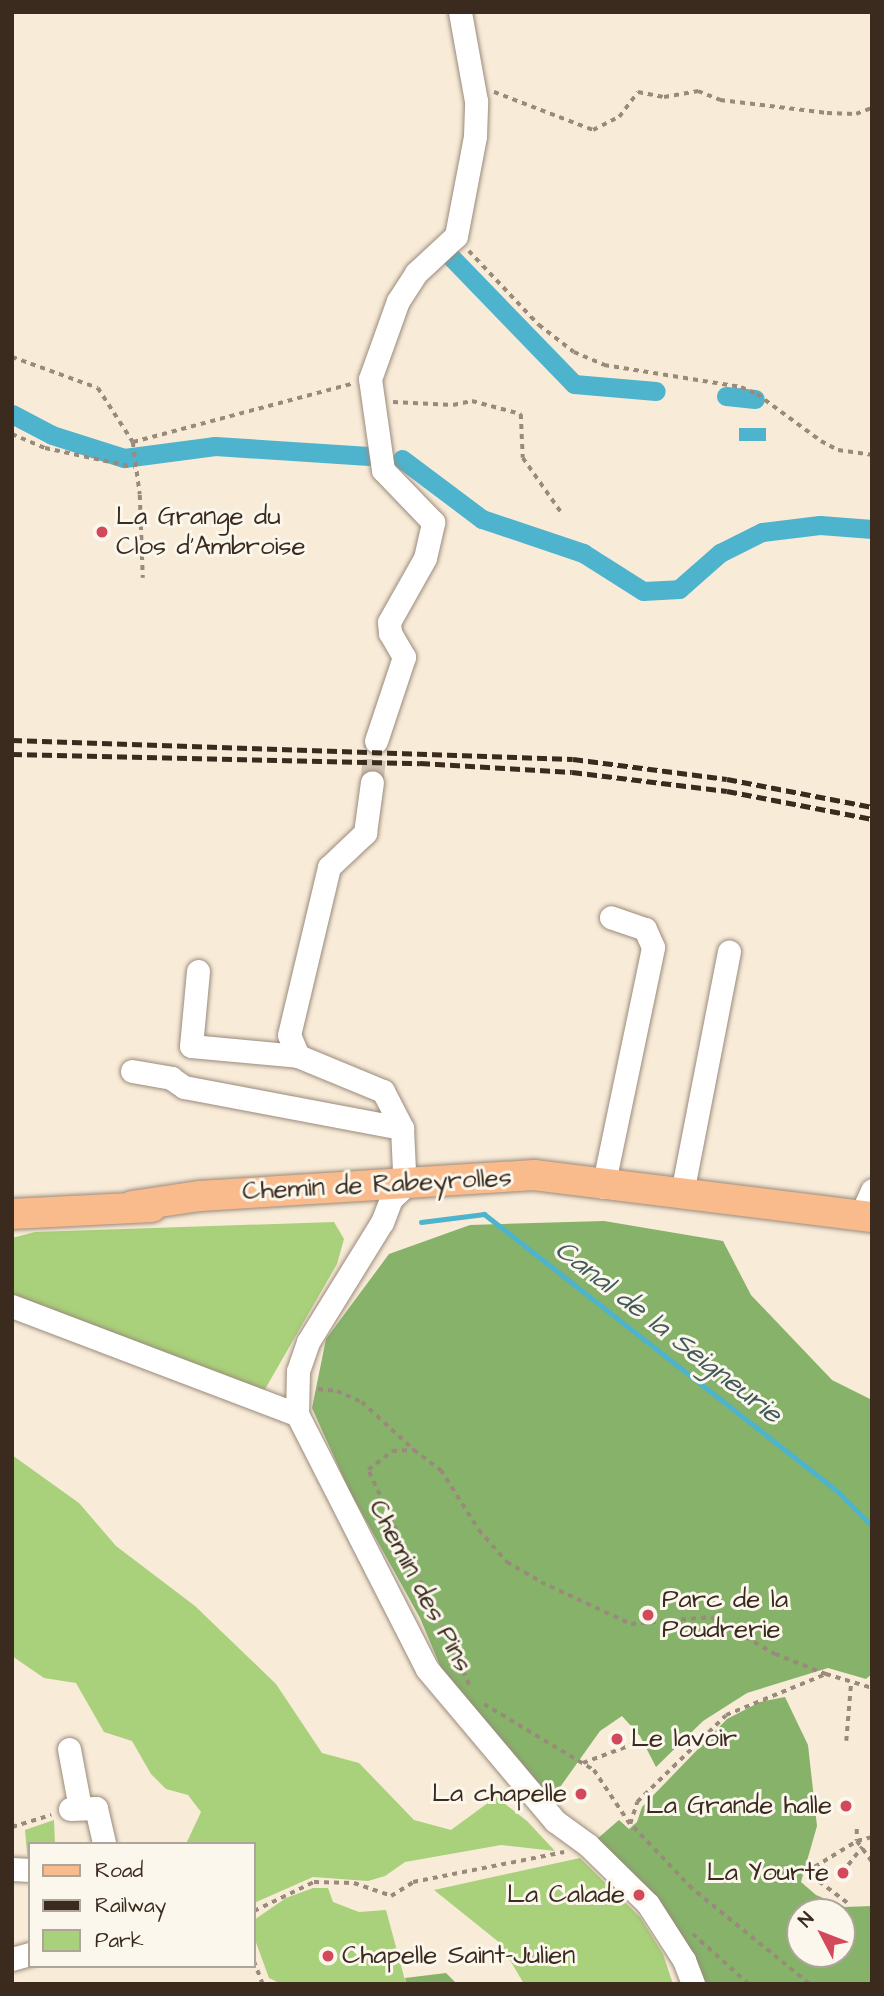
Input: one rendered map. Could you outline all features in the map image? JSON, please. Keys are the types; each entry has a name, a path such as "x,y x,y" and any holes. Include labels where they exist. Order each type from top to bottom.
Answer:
{"main road":[{"name":"Chemin de Rabeyrolles","path":"12,1214 132,1206 284,1205 400,1195 534,1175 609,1186 868,1208"},
{"name":"Chemin de Rabeyrolles","path":"132,1206 200,1196 400,1195 609,1186"}],"street":[{"path":"376,741 404,657 390,633 389,622 425,558 433,522 383,470 372,390 398,301 416,273 456,236 475,136 471,76 460,12"},
{"path":"298,1056 289,1035 328,867 365,833 372,782"},
{"path":"609,1186 653,947 645,929 611,916"},
{"path":"682,1193 729,952"},
{"path":"198,971 191,1046 298,1056 383,1091 402,1128 404,1171 400,1195"},
{"path":"132,1071 171,1078 184,1087 402,1128"},
{"name":"Chemin des Pins","path":"400,1195 315,1328 303,1353 296,1387 297,1414 427,1668 546,1811 648,1904 684,1960 693,1984"},
{"path":"12,1306 297,1414"},
{"path":"69,1749 82,1808 103,1842"}],"path":[{"path":"471,76 498,95 530,102 593,131 619,117 638,92 664,97 698,91 720,100 827,113 856,114 872,108"},
{"path":"456,236 539,325 574,352 604,365 660,377 741,387 757,394 830,446 872,455"},
{"path":"12,357 98,388 133,443 134,467 140,495 143,578"},
{"path":"133,443 372,390 453,405 472,401 521,414 523,458 563,515"},
{"path":"12,434 45,447 134,467"},
{"path":"296,1387 337,1391 362,1402 414,1450 441,1470 478,1530 507,1562 541,1582 631,1625 710,1617 775,1654 872,1688"},
{"path":"414,1450 392,1451 368,1470 475,1698 581,1763 608,1785 629,1824 692,1889 809,1984"},
{"path":"629,1824 637,1802 726,1715 826,1674"},
{"path":"846,1741 851,1682"},
{"path":"581,1763 631,1745"},
{"path":"12,1827 82,1808"},
{"path":"856,1829 857,1841 872,1862"},
{"path":"841,1898 806,1872 857,1841 872,1837"},
{"path":"848,1865 862,1847"},
{"path":"256,1910 314,1882 354,1883 391,1896 413,1882 541,1859"},
{"path":"682,1925 749,1984"},
{"path":"256,1966 263,1984"}],"green space":[{"name":"Parc de la Poudrerie","path":"604,1221 723,1241 751,1295 832,1380 872,1400 872,1674 866,1679 828,1668 747,1693 703,1721 656,1767 640,1736 622,1716 600,1731 553,1797 455,1701 420,1618 349,1490 312,1408 326,1339 389,1254 470,1225"},
{"path":"334,1222 344,1239 337,1264 264,1391 12,1300 12,1238 35,1232"},
{"path":"12,1455 79,1503 116,1546 195,1606 276,1684 322,1753 359,1763 414,1820 451,1830 496,1797 527,1821 555,1851 501,1845 405,1862 385,1876 368,1881 313,1877 256,1902 256,1842 187,1842 201,1812 188,1795 166,1789 151,1774 132,1741 104,1732 76,1683 44,1678 12,1656"},
{"path":"785,1697 808,1745 817,1826 801,1882 823,1898 786,1898 786,1968 856,1968 856,1907 872,1906 872,1984 707,1984 647,1893 597,1839 619,1820 629,1829 637,1822 642,1807 727,1719 760,1702"},
{"path":"54,1820 55,1842 28,1842 28,1864 25,1830"},
{"path":"580,1858 640,1917 663,1954 673,1984 524,1984 500,1943 434,1890"},
{"path":"313,1888 328,1888 333,1902 359,1912 386,1910 406,1984 281,1984 269,1978 256,1942 256,1919 286,1898"},
{"path":"446,1973 457,1984 406,1984 405,1978"}],"water":[{"path":"739,428 766,428 766,441 739,441"}],"waterway":[{"path":"451,257 574,384 656,391"},
{"path":"726,396 755,399"},
{"path":"12,414 52,435 124,458 215,446 369,456"},
{"path":"402,459 482,519 583,553 643,591 679,589 720,553 762,532 820,525 872,529"},
{"name":"Canal de la Seigneurie","path":"421,1222 484,1214 838,1492 872,1526"}],"tunnel":[{"path":"372,782 376,741"}],"railway":[{"path":"12,740 573,759 727,779 872,807"},
{"path":"12,754 420,763 572,772 727,791 872,819"}],"place":[{"name":"La Grange du Clos d'Ambroise","path":"102,532"},
{"name":"Parc de la Poudrerie","path":"648,1615"},
{"name":"Le lavoir","path":"617,1739"},
{"name":"La chapelle","path":"581,1794"},
{"name":"La Grande halle","path":"846,1806"},
{"name":"La Yourte","path":"843,1873"},
{"name":"La Calade","path":"639,1895"},
{"name":"Chapelle Saint-Julien","path":"328,1956"}]}
